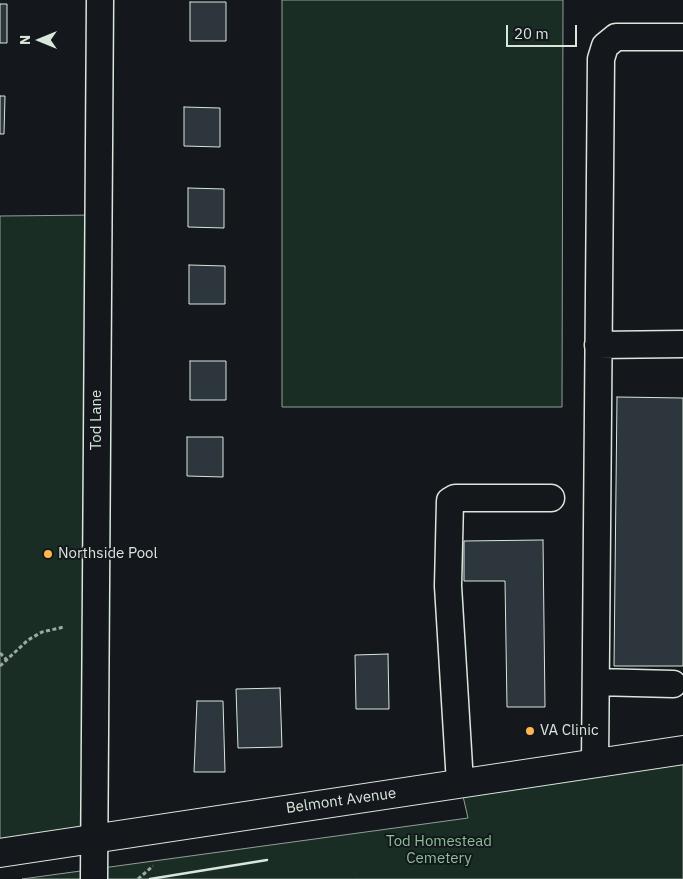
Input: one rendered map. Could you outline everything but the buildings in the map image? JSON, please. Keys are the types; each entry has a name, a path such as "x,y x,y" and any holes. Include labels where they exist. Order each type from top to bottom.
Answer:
{"main road":[{"name":"Belmont Avenue","path":"0,853 683,750"}],"street":[{"name":"Tod Lane","path":"94,879 100,0"},
{"path":"595,763 600,59 604,46 616,37 683,37"},
{"path":"598,345 683,344"},
{"path":"460,783 448,586 450,501 455,498 551,498"},
{"path":"596,682 680,686"}],"path":[{"path":"0,666 28,640 42,632 64,627"},
{"path":"0,654 6,660"},
{"path":"138,879 153,866"}],"green space":[{"path":"282,0 563,0 562,407 282,407"},
{"name":"Northside Pool","path":"98,215 94,839 0,853 0,216"},
{"name":"Tod Homestead Cemetery","path":"683,750 683,879 22,879 468,818 460,783"}],"wall":[{"path":"150,879 267,860"}],"place":[{"name":"Northside Pool","path":"48,554"},
{"name":"VA Clinic","path":"530,731"}]}
